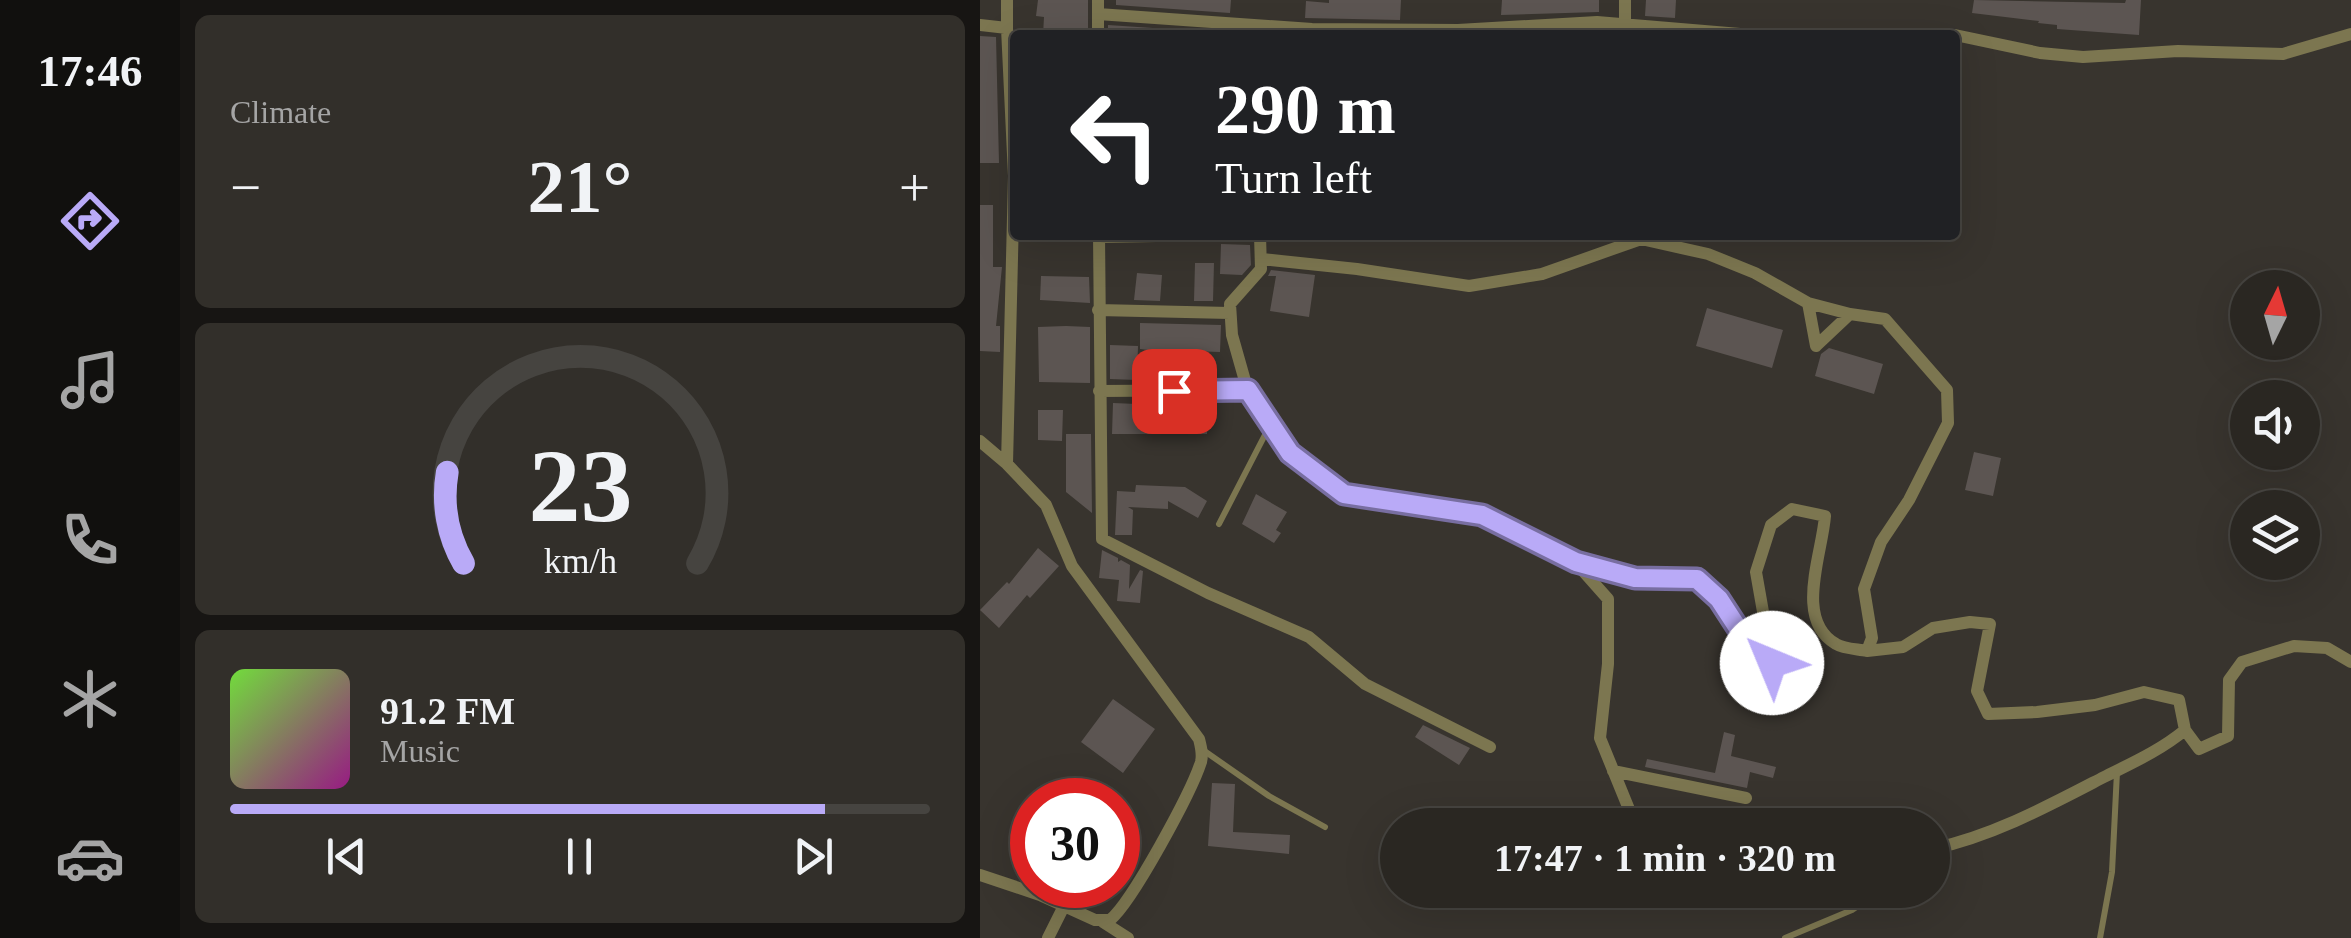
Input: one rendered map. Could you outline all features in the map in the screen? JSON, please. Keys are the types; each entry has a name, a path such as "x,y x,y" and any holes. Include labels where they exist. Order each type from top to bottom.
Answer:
{"street":[{"path":"1007,0 1010,91"},
{"path":"1624,0 1624,24"},
{"path":"1098,7 1312,29 1458,30 1596,22 1694,30"},
{"path":"980,25 1007,28"},
{"path":"1960,37 2040,54 2083,58 2178,52 2283,54 2351,34"},
{"path":"1007,464 1012,240"},
{"path":"1099,240 1102,539 1208,592 1309,636 1365,684 1490,747"},
{"path":"1260,240 1261,269 1230,304 1232,335 1248,390 1290,453 1344,494 1482,515 1576,562 1635,578 1697,579 1719,599 1756,656 1772,663 1756,572 1771,525 1792,509 1825,516 1812,595 1816,626 1838,645 1868,651 1903,647 1933,628 1970,622 1990,624 1977,691 1988,714 2095,704 2144,692 2179,700 2185,730 2199,749 2228,736 2229,680 2242,662 2294,646 2326,648 2351,662"},
{"path":"1262,260 1469,286 1542,274 1638,240"},
{"path":"1645,240 1708,254 1808,303 1885,319 1947,390 1948,423 1909,500 1881,542 1864,589 1872,638 1868,651"},
{"path":"1808,303 1816,346 1850,314"},
{"path":"1098,310 1230,313"},
{"path":"1099,392 1248,390"},
{"path":"980,441 1046,505 1072,566 1199,739 1202,750 1202,760 1176,816 1124,904 1114,918 1103,922"},
{"path":"1576,562 1608,598 1608,664 1600,738 1628,808"},
{"path":"1950,845 1966,842 2117,770 2169,744 2185,730"},
{"path":"1614,771 1746,798"},
{"path":"980,875 1010,886"},
{"path":"1048,938 1063,908"},
{"path":"1069,908 1128,938"}],"lane":[{"path":"1219,524 1270,425"},
{"path":"1202,750 1269,796 1325,827"},
{"path":"2100,938 2112,872 2117,770"},
{"path":"1785,938 1855,908"}],"building":[{"path":"1038,0 1088,0 1088,30 1043,30 1044,17 1036,16"},
{"path":"1116,0 1231,0 1230,13 1116,5"},
{"path":"1401,0 1400,20 1305,18 1306,1"},
{"path":"1502,0 1599,0 1599,12 1501,15"},
{"path":"1646,0 1676,0 1675,18 1645,16"},
{"path":"1974,0 2141,0 2139,35 2057,29 2057,25 2039,21 1972,13"},
{"path":"1108,25 1183,30 1108,30"},
{"path":"980,36 996,37 999,163 980,163"},
{"path":"980,205 993,205 993,267 1002,267 996,326 1000,326 1000,352 980,351"},
{"path":"1221,244 1250,245 1251,265 1242,275 1220,274"},
{"path":"1195,263 1214,263 1213,301 1194,301"},
{"path":"1271,270 1315,275 1309,317 1270,311 1276,276 1268,276"},
{"path":"1137,273 1162,275 1160,301 1134,300"},
{"path":"1041,276 1089,277 1090,303 1040,300"},
{"path":"1707,308 1783,330 1772,368 1696,346"},
{"path":"1140,323 1221,325 1220,352 1190,351 1189,380 1170,381 1171,353 1140,349"},
{"path":"1038,327 1090,327 1090,383 1039,382"},
{"path":"1110,345 1138,346 1137,380 1110,379"},
{"path":"1829,348 1883,364 1874,394 1815,376 1821,354"},
{"path":"1113,403 1161,405 1161,409 1208,405 1207,434 1112,434"},
{"path":"1038,410 1063,410 1062,441 1038,440"},
{"path":"1066,434 1091,434 1092,513 1066,492"},
{"path":"1974,452 2001,458 1993,496 1965,490"},
{"path":"1136,485 1185,487 1207,501 1198,518 1168,501 1168,509 1128,507 1133,510 1132,535 1115,535 1117,491 1135,492"},
{"path":"1256,494 1287,512 1276,530 1281,533 1274,543 1242,524"},
{"path":"1038,548 1059,566 999,628 980,610 1009,584"},
{"path":"1102,550 1118,558 1118,562 1130,565 1129,589 1143,571 1140,603 1117,601 1119,580 1099,578"},
{"path":"1113,699 1155,729 1123,773 1081,742"},
{"path":"1423,725 1470,748 1459,765 1415,737"},
{"path":"1724,732 1735,735 1731,756 1776,767 1773,778 1750,772 1747,788 1645,767 1647,759 1715,773"},
{"path":"1212,783 1235,784 1233,832 1290,835 1289,854 1208,846"}],"route":[{"path":"1174,391 1248,390 1290,453 1344,494 1482,515 1576,562 1635,578 1697,579 1719,599 1756,656 1772,663"}]}
